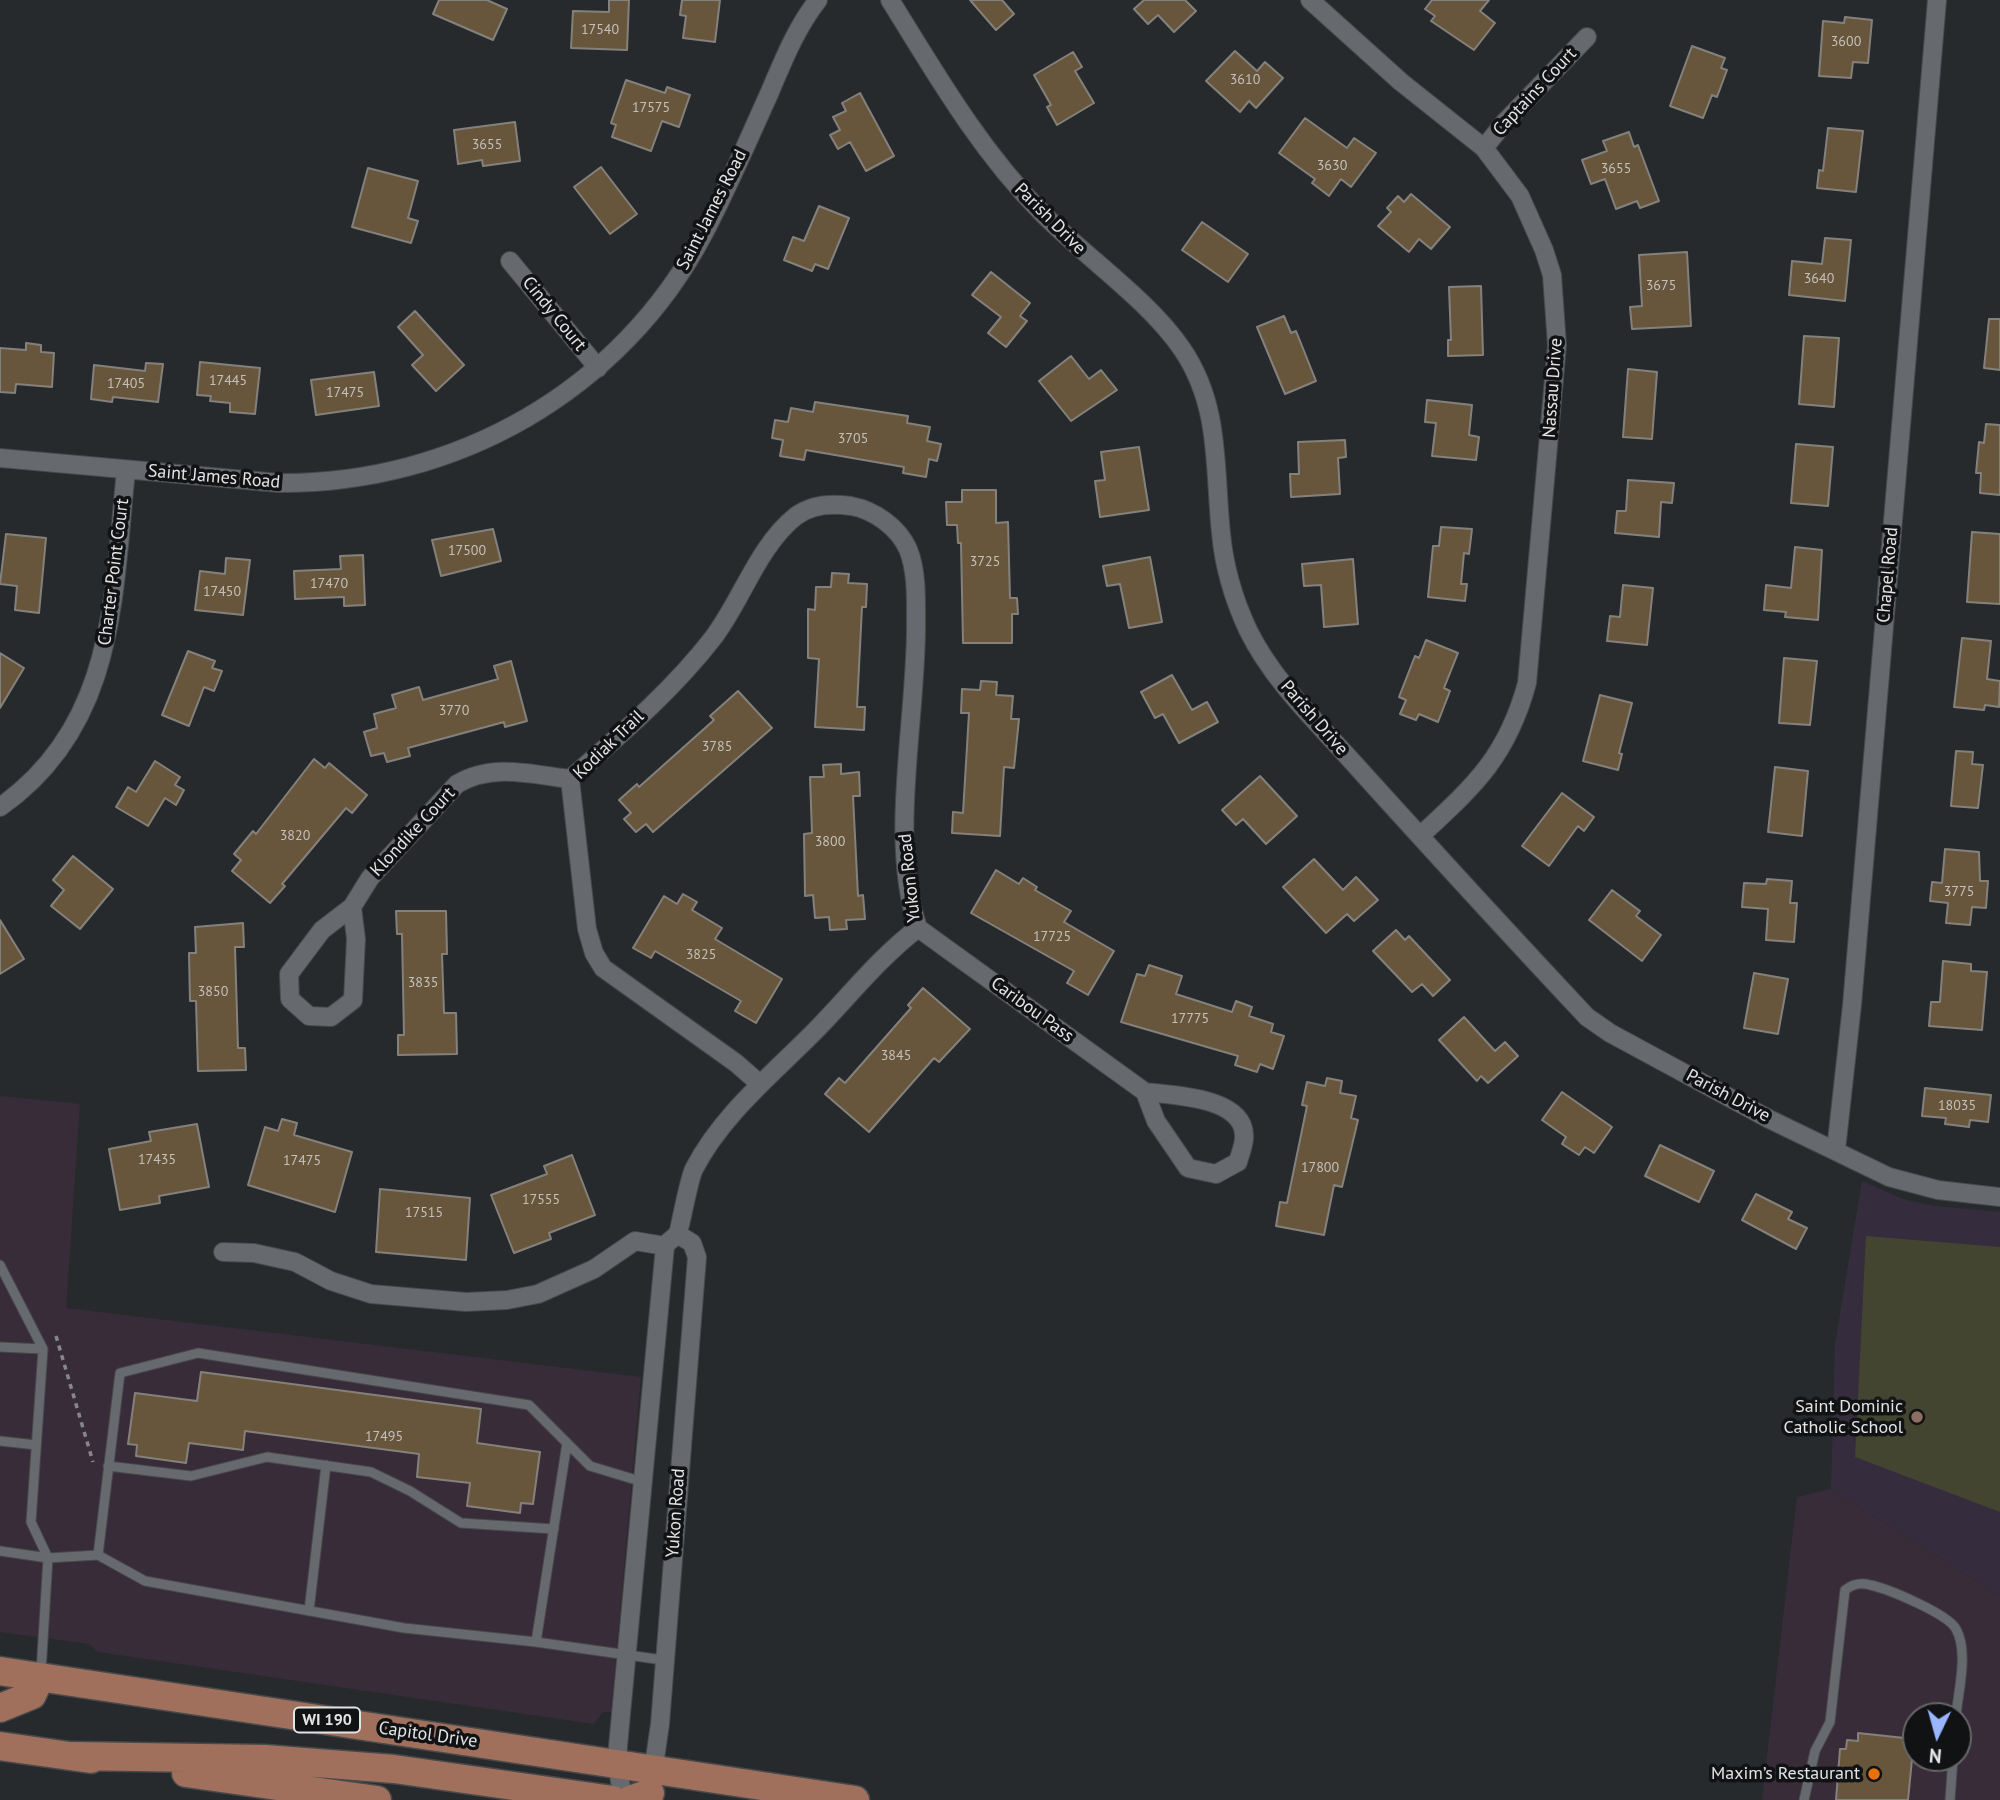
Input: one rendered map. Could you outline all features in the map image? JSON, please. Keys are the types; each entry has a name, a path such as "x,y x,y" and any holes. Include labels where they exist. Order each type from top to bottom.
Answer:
{"main road":[{"name":"Capitol Drive","path":"0,1671 617,1763 645,1790 855,1800"},
{"path":"0,1708 32,1695 40,1677"},
{"path":"0,1746 377,1800"},
{"path":"73,1756 265,1759 368,1767 613,1800"}],"street":[{"name":"Saint James Road","path":"0,458 279,483 310,483 379,475 465,450 544,409 598,368 646,320 689,260 793,39 818,0"},
{"name":"Parish Drive","path":"890,0 990,155 1039,210 1158,320 1182,348 1197,374 1214,427 1222,545 1230,582 1248,629 1283,684 1587,1017 1610,1033 1745,1106 1889,1177 1938,1190 2000,1197"},
{"name":"Nassau Drive","path":"1311,0 1391,73 1484,148 1520,196 1534,224 1552,275 1558,323 1527,684 1511,733 1485,774 1420,836"},
{"name":"Chapel Road","path":"1836,1150 1852,1005 1937,0"},
{"name":"Captains Court","path":"1484,148 1504,123 1587,37"},
{"name":"Cindy Court","path":"510,261 598,368"},
{"name":"Charter Point Court","path":"0,807 14,797 56,752 77,719 99,674 110,628 126,470"},
{"name":"Kodiak Trail","path":"760,1084 736,1063 603,968 594,953 587,929 569,779 685,672 734,608 779,531 811,506 850,506"},
{"name":"Yukon Road","path":"623,1800 617,1763 643,1482 671,1240 682,1204 694,1169 715,1138 760,1084 897,945 918,928 911,908 905,820 916,641 913,572 908,549 896,533 867,510 850,506"},
{"name":"Klondike Court","path":"352,907 356,939 353,1000 331,1017 309,1016 290,999 289,974 322,930 352,907 370,877 457,784 474,774 505,770 569,779"},
{"name":"Caribou Pass","path":"918,928 1145,1092"},
{"path":"1145,1092 1180,1095 1223,1105 1239,1118 1244,1135 1238,1162 1216,1174 1188,1168 1156,1121 1145,1092"},
{"name":"Yukon Road","path":"645,1790 663,1660 697,1256 692,1243 671,1240"},
{"path":"223,1252 254,1253 295,1262 331,1281 370,1294 466,1301 507,1300 538,1294 594,1269 635,1241 671,1240"}],"lane":[{"path":"0,1265 43,1349 31,1522 48,1558 40,1677"},
{"path":"0,1347 43,1349"},
{"path":"98,1555 120,1373 198,1353 529,1405 590,1466 643,1482"},
{"path":"0,1441 36,1445"},
{"path":"536,1642 567,1444"},
{"path":"108,1470 191,1476 267,1457 371,1472 410,1491 461,1523 554,1529"},
{"path":"309,1611 326,1465"},
{"path":"0,1550 48,1558 98,1555 145,1581 404,1628 536,1642 663,1660"},
{"path":"1804,1800 1812,1762 1830,1722 1845,1590 1853,1584 1870,1585 1945,1616 1957,1630 1961,1650 1957,1702"},
{"path":"1950,1800 1952,1772"}],"path":[{"path":"56,1336 96,1471 108,1470"}],"shaded area":[{"path":"0,1096 80,1104 66,1308 641,1377 611,1712 603,1712 594,1724 98,1652 89,1644 0,1632"},
{"name":"Saint Dominic Catholic School","path":"1862,1181 1903,1199 1934,1206 2000,1212 2000,1596 1831,1489 1835,1344"},
{"path":"1831,1489 2000,1596 2000,1800 1762,1800 1797,1497"}],"green space":[{"name":"Saint Dominic Catholic School","path":"1866,1236 2000,1247 2000,1512 1855,1457"}],"building":[{"path":"439,0 487,0 507,9 493,40 433,14"},
{"path":"609,0 629,0 627,50 571,48 573,11 609,12"},
{"path":"682,0 720,0 715,42 683,38 686,16 680,15"},
{"path":"970,0 1002,0 1014,14 996,30"},
{"path":"1144,0 1185,0 1196,11 1174,32 1158,15 1148,24 1134,9"},
{"path":"1432,0 1489,0 1480,11 1495,23 1474,50 1431,21 1435,16 1425,9"},
{"path":"1845,17 1872,20 1868,63 1853,62 1851,78 1819,76 1823,21 1844,23"},
{"path":"1692,46 1725,58 1721,68 1727,70 1717,97 1712,95 1703,118 1670,106"},
{"path":"1235,51 1257,71 1265,62 1283,78 1256,108 1249,101 1240,112 1206,81"},
{"path":"1073,52 1082,67 1075,71 1094,103 1057,125 1047,107 1051,105 1034,75"},
{"path":"626,80 665,93 667,87 690,95 679,127 662,121 651,151 612,137 616,125 611,123"},
{"path":"860,93 894,156 866,171 850,142 838,149 830,135 840,130 833,117 846,111 842,103"},
{"path":"1305,118 1347,148 1354,138 1376,153 1351,187 1341,179 1329,196 1312,183 1315,179 1279,153"},
{"path":"515,122 520,161 483,166 482,160 458,164 454,130"},
{"path":"1828,128 1863,131 1856,192 1817,188 1819,170 1823,171"},
{"path":"1629,132 1634,147 1638,145 1659,201 1640,208 1637,201 1616,209 1605,179 1591,184 1582,160 1607,151 1603,141"},
{"path":"601,167 637,214 610,234 574,187"},
{"path":"368,168 418,181 408,218 418,221 411,243 352,227"},
{"path":"1411,194 1450,227 1431,249 1419,239 1409,252 1378,226 1391,212 1387,208 1398,196 1404,202"},
{"path":"819,206 849,218 828,269 815,264 812,271 784,260 793,237 804,241"},
{"path":"1202,222 1248,254 1228,282 1182,250"},
{"path":"1825,238 1851,240 1845,301 1789,295 1792,261 1822,264"},
{"path":"1687,252 1691,326 1632,329 1630,307 1642,306 1639,255"},
{"path":"991,272 1030,303 1020,316 1027,321 1006,347 988,333 1001,317 972,295"},
{"path":"1481,286 1483,355 1448,356 1448,340 1451,340 1449,287"},
{"path":"415,311 464,365 436,391 412,365 423,355 398,327"},
{"path":"1284,316 1291,333 1296,331 1316,381 1285,394 1257,327"},
{"path":"1989,319 2000,319 2000,370 1984,368"},
{"path":"1804,336 1839,338 1834,407 1799,404"},
{"path":"26,343 41,345 41,352 54,353 52,387 16,384 15,393 0,392 0,348 26,350"},
{"path":"1071,356 1089,379 1101,370 1117,390 1071,421 1039,381"},
{"path":"200,362 260,368 255,414 230,412 230,403 210,401 211,396 197,395"},
{"path":"146,363 163,364 158,402 113,397 112,402 91,399 94,365 145,371"},
{"path":"1628,369 1657,372 1652,439 1623,437"},
{"path":"374,372 379,406 316,415 311,380"},
{"path":"1427,400 1472,405 1469,435 1479,437 1476,460 1432,456 1436,423 1425,422"},
{"path":"815,402 908,416 907,423 930,427 927,441 941,444 937,461 929,459 926,477 903,473 904,467 806,450 804,460 780,456 783,440 772,438 775,420 788,422 791,408 813,412"},
{"path":"1986,424 2000,425 2000,495 1980,493 1981,473 1976,473 1979,442 1984,443"},
{"path":"1345,440 1346,457 1338,458 1340,494 1291,497 1290,474 1299,474 1298,442"},
{"path":"1796,444 1833,447 1828,506 1791,503"},
{"path":"1139,447 1149,510 1100,517 1095,481 1105,480 1101,452"},
{"path":"1628,480 1674,483 1672,503 1661,502 1659,537 1615,533 1617,511 1626,511"},
{"path":"962,490 996,490 996,523 1008,522 1010,598 1017,598 1018,614 1012,614 1012,643 963,643 961,543 958,543 957,525 947,525 946,502 962,502"},
{"path":"1441,527 1472,529 1469,554 1464,553 1461,584 1467,584 1465,601 1428,597 1433,546 1439,546"},
{"path":"493,529 501,561 441,576 432,540"},
{"path":"1972,532 2000,534 2000,604 1967,602"},
{"path":"6,534 46,538 39,613 15,610 17,586 0,584"},
{"path":"1795,547 1822,550 1818,620 1785,617 1786,612 1764,610 1766,585 1791,588"},
{"path":"363,555 365,605 344,606 344,597 295,599 294,571 341,569 340,556"},
{"path":"1150,557 1162,622 1129,628 1120,584 1107,586 1103,566"},
{"path":"226,558 250,560 243,615 195,610 200,571 225,574"},
{"path":"1353,559 1358,624 1324,627 1321,585 1304,586 1302,564"},
{"path":"832,573 849,574 848,583 867,584 866,607 862,607 857,707 865,707 864,730 815,727 819,659 808,658 808,609 815,610 816,587 831,587"},
{"path":"1623,585 1653,588 1647,645 1607,641 1610,616 1620,617"},
{"path":"1962,638 1991,641 1987,679 2000,681 1999,707 1985,705 1984,710 1954,707"},
{"path":"1426,640 1458,653 1444,688 1450,691 1438,722 1419,714 1416,720 1400,714 1406,700 1399,697 1415,656 1419,658"},
{"path":"188,651 215,661 212,668 222,671 214,691 204,687 189,726 162,715"},
{"path":"0,653 24,668 0,708"},
{"path":"1784,658 1817,661 1810,725 1779,723"},
{"path":"511,661 527,721 505,727 504,722 408,748 410,756 387,762 384,753 371,756 364,732 377,728 374,714 396,708 392,695 419,687 423,700 498,679 494,666"},
{"path":"1172,675 1192,710 1207,702 1218,722 1179,743 1163,714 1155,718 1141,692"},
{"path":"981,681 997,682 996,695 1013,696 1011,719 1019,719 1014,768 1004,767 1000,836 952,833 953,812 963,813 969,713 961,713 962,689 980,690"},
{"path":"738,691 772,728 653,832 646,824 636,832 624,819 631,813 619,800 637,784 639,787 714,720 710,716"},
{"path":"1600,695 1632,703 1619,753 1622,754 1618,770 1583,761"},
{"path":"1956,751 1973,752 1972,764 1983,765 1978,808 1951,806"},
{"path":"314,759 325,768 329,763 367,795 352,813 346,808 282,884 285,886 270,903 232,871 241,860 234,854 253,831 256,834"},
{"path":"155,761 180,777 175,785 184,790 176,805 165,798 148,826 116,807 128,787 136,792"},
{"path":"841,764 841,774 859,772 860,796 853,796 858,896 863,895 865,919 846,920 847,929 830,930 829,917 815,918 813,895 805,896 804,834 812,833 810,777 824,777 823,765"},
{"path":"1775,767 1808,771 1802,836 1768,832"},
{"path":"1260,776 1297,816 1266,844 1243,819 1236,825 1222,810"},
{"path":"1562,793 1594,817 1584,831 1578,826 1549,866 1522,846"},
{"path":"1945,849 1979,852 1980,881 1988,881 1986,908 1972,907 1970,925 1946,923 1948,903 1930,901 1932,882 1942,883"},
{"path":"73,856 113,889 80,929 51,906 64,890 53,880"},
{"path":"1314,859 1343,890 1356,877 1378,900 1354,921 1347,914 1326,933 1283,887"},
{"path":"996,870 1019,884 1023,878 1037,887 1035,890 1071,911 1064,922 1114,951 1088,995 1067,983 1074,971 971,913"},
{"path":"1767,879 1792,881 1790,903 1797,903 1794,942 1766,940 1768,909 1742,907 1744,883 1766,884"},
{"path":"1612,890 1640,911 1636,916 1661,935 1642,961 1589,920"},
{"path":"683,894 697,902 692,910 722,928 715,939 782,979 756,1023 735,1011 741,1001 655,951 651,958 633,948 664,896 677,904"},
{"path":"396,911 446,911 447,954 442,954 444,1013 456,1013 457,1054 398,1055 398,1035 404,1035 402,934 397,934"},
{"path":"0,920 24,959 0,974"},
{"path":"243,923 244,947 235,947 238,1048 245,1048 246,1070 198,1071 196,1001 190,1001 189,953 196,953 195,927"},
{"path":"1396,930 1405,940 1409,936 1450,980 1433,996 1422,984 1412,992 1373,951"},
{"path":"1943,961 1971,964 1971,971 1987,972 1982,1030 1929,1026 1931,1002 1940,1002"},
{"path":"1149,965 1182,976 1176,994 1232,1012 1236,1001 1252,1007 1249,1016 1273,1024 1271,1032 1284,1036 1273,1069 1260,1064 1257,1072 1235,1065 1238,1056 1121,1022 1137,974 1145,976"},
{"path":"1754,973 1788,979 1778,1034 1744,1028"},
{"path":"923,988 970,1029 939,1062 934,1058 869,1132 825,1094 839,1078 845,1083 911,1008 908,1005"},
{"path":"1464,1017 1495,1051 1505,1042 1518,1056 1488,1083 1481,1076 1477,1081 1439,1040"},
{"path":"1327,1078 1342,1081 1340,1093 1356,1096 1351,1118 1358,1120 1342,1187 1334,1185 1324,1235 1276,1226 1280,1202 1287,1203 1307,1106 1302,1105 1307,1082 1325,1086"},
{"path":"1925,1088 1991,1095 1988,1122 1970,1120 1969,1127 1945,1124 1946,1118 1922,1116"},
{"path":"1562,1092 1612,1127 1594,1153 1585,1147 1579,1155 1562,1144 1566,1137 1542,1120"},
{"path":"282,1119 297,1123 294,1135 352,1152 335,1212 248,1185 265,1127 278,1131"},
{"path":"197,1124 209,1187 159,1196 160,1203 120,1210 109,1149 151,1141 149,1132"},
{"path":"1660,1145 1714,1171 1699,1202 1645,1176"},
{"path":"572,1155 595,1215 549,1233 551,1239 514,1253 491,1195 547,1174 544,1166"},
{"path":"380,1189 470,1198 466,1260 376,1252"},
{"path":"1756,1194 1792,1212 1788,1219 1807,1228 1796,1249 1742,1220"},
{"path":"201,1372 481,1409 477,1443 540,1452 533,1504 521,1503 520,1513 467,1506 470,1483 417,1477 419,1454 245,1431 243,1450 189,1443 186,1463 136,1456 137,1445 128,1444 135,1393 197,1401"},
{"name":"Maxim’s Restaurant","path":"1858,1733 1902,1738 1902,1772 1911,1772 1908,1800 1836,1800 1840,1749 1846,1749 1847,1740 1858,1741"}],"place":[{"name":"Saint Dominic Catholic School","path":"1917,1417"},
{"name":"Maxim’s Restaurant","path":"1874,1774"}]}
